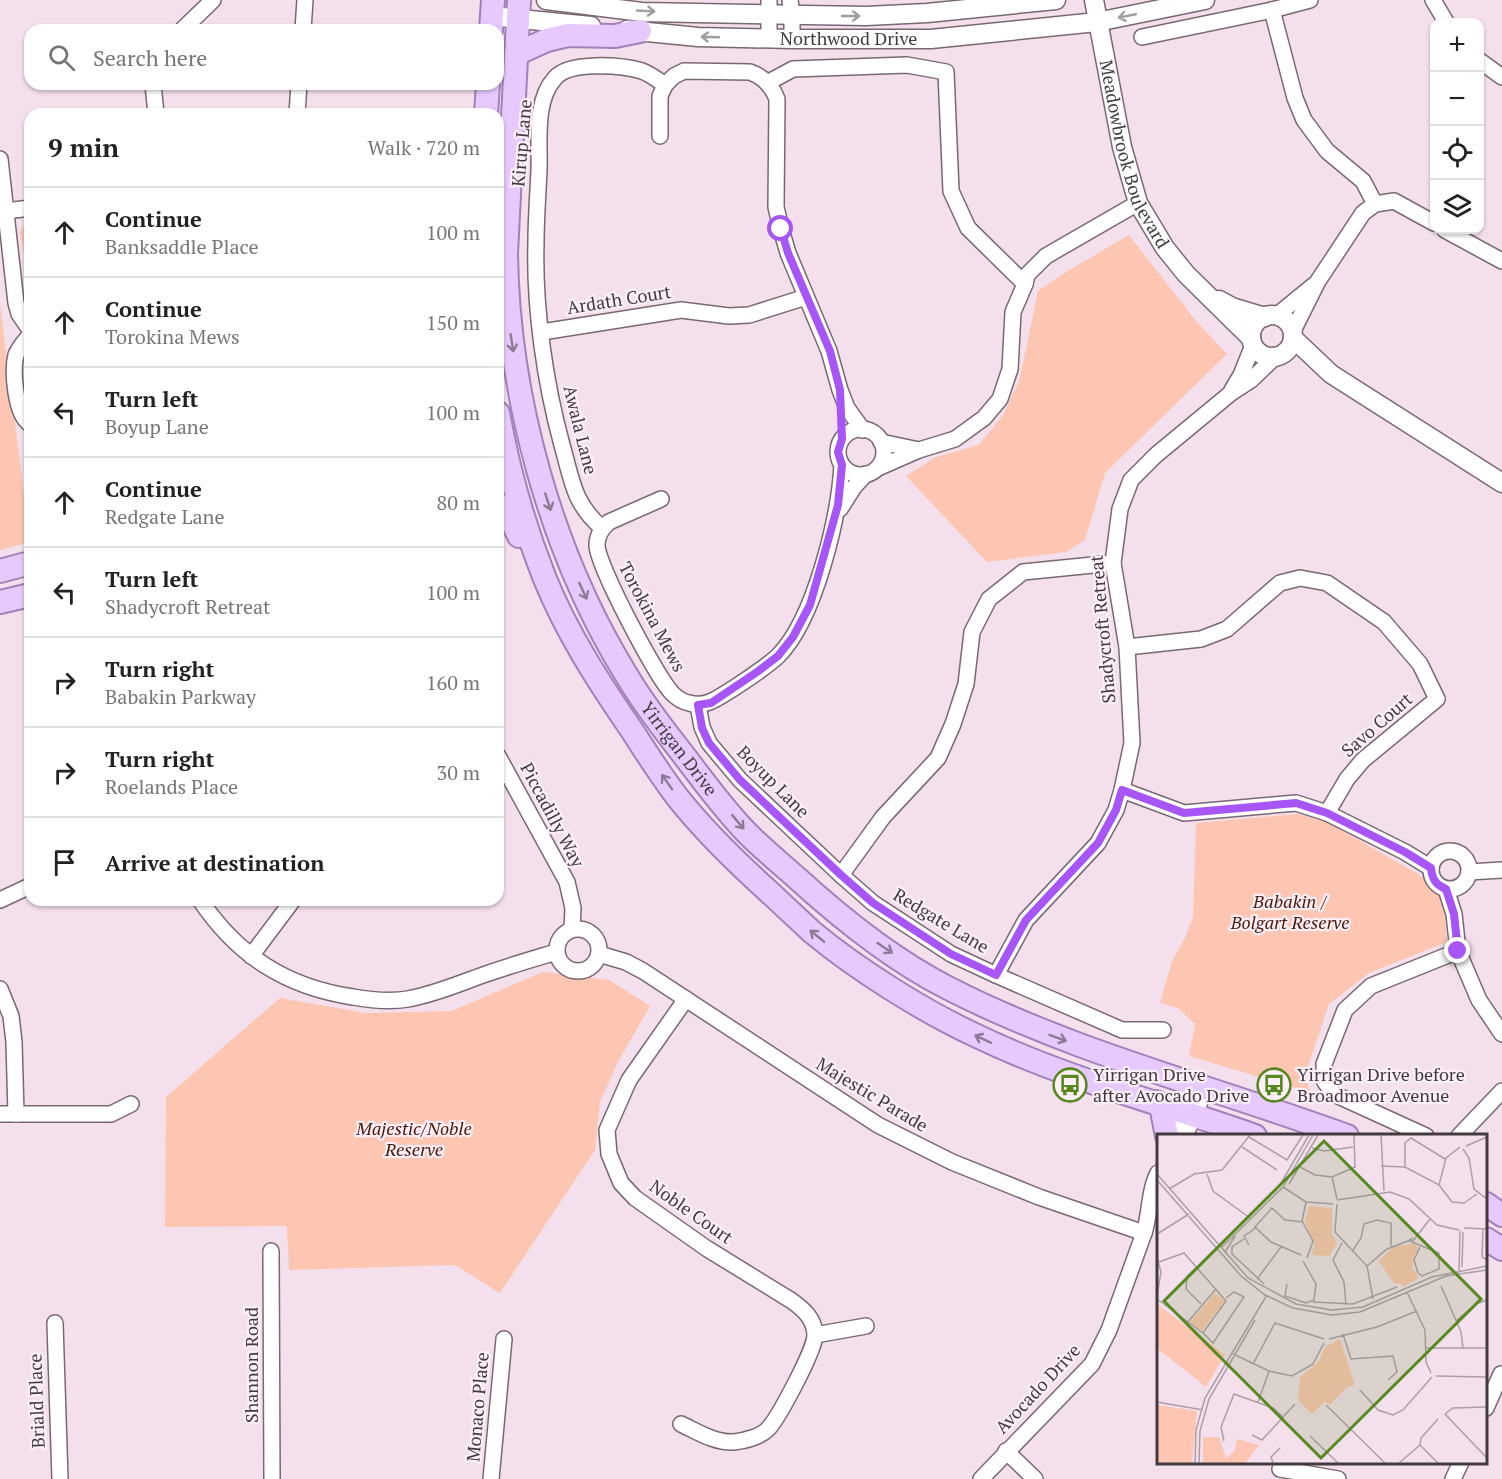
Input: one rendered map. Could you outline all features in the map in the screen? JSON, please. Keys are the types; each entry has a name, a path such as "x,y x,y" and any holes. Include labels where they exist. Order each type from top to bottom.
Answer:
{"main road":[{"name":"Yirrigan Drive","path":"518,9 506,289 520,391 536,459 560,537 604,636 665,732 747,833 826,905 863,933 944,986 1042,1032 1199,1086 1268,1107 1342,1134"},
{"path":"516,54 547,40 568,35 615,36 640,31"},
{"path":"486,108 488,90"},
{"path":"504,468 536,459"},
{"name":"Yirrigan Drive","path":"504,468 545,579 575,642 606,693 678,797 727,854 812,931 872,975 974,1035 1060,1070 1156,1102 1186,1120 1246,1134"},
{"path":"504,509 516,529 554,617 575,642"},
{"path":"0,571 24,565"},
{"path":"0,602 24,596"},
{"path":"1156,1102 1161,1106 1167,1134"},
{"path":"1487,1197 1502,1202"},
{"path":"1487,1205 1502,1215"},
{"path":"1487,1240 1502,1249"}],"street":[{"path":"188,24 213,0"},
{"path":"303,24 304,0"},
{"name":"Northwood Drive","path":"546,0 642,12 769,7 866,16 927,13 1056,0"},
{"name":"Meadowbrook Boulevard","path":"1094,0 1122,147 1137,203 1165,248 1186,274 1262,355 1278,356 1331,374"},
{"name":"Northwood Drive","path":"492,15 518,9 640,31 698,37 931,39 1097,22 1205,0"},
{"path":"1142,37 1310,0"},
{"path":"1433,0 1444,18"},
{"path":"769,7 769,39"},
{"path":"791,8 792,39"},
{"path":"1272,10 1295,98 1304,120 1327,151 1363,182 1375,204"},
{"path":"1484,64 1502,77"},
{"path":"768,83 794,69 907,65 946,72 951,191 968,228 1025,284"},
{"name":"Kirup Lane","path":"542,332 537,293 536,244 542,102 547,90 561,72 572,67 640,70 665,85"},
{"path":"660,136 660,96 665,85 674,76 684,71 750,72 759,75 773,89 777,99 776,207 788,253 830,351 847,408 863,430"},
{"path":"154,90 155,108"},
{"path":"297,108 299,90"},
{"path":"0,159 16,303 24,322"},
{"path":"1278,356 1290,348 1293,335 1318,282 1363,213 1375,204 1394,201 1430,222"},
{"path":"842,465 853,473 872,471 919,450 955,439 984,418 1000,399 1010,369 1013,312 1027,275 1046,256 1137,203"},
{"path":"6,211 24,209"},
{"path":"1452,234 1502,261"},
{"path":"1252,342 1253,327 1318,282"},
{"name":"Meadowbrook Boulevard","path":"1207,294 1232,307 1287,321 1293,335 1331,374 1502,483"},
{"name":"Ardath Court","path":"542,332 681,310 729,316 749,315 806,297"},
{"name":"Awala Lane","path":"542,332 551,405 576,496 586,512 602,528"},
{"path":"24,341 16,356 16,372 18,403 24,417"},
{"name":"Shadycroft Retreat","path":"1231,393 1241,375 1252,342"},
{"name":"Shadycroft Retreat","path":"996,975 1026,920 1098,843 1116,810 1122,790 1132,743 1127,647 1113,562 1120,509 1131,480 1156,455 1278,356"},
{"path":"698,705 711,703 778,656 793,637 810,605 836,516 841,488 842,465 838,452 842,439 840,390"},
{"path":"836,516 854,487 872,471 884,454 881,442 875,435 863,430 854,431 842,439"},
{"path":"881,442 919,450"},
{"path":"602,528 619,516 661,499"},
{"name":"Torokina Mews","path":"602,528 597,546 608,580 661,677 673,694 686,703 698,705"},
{"path":"841,875 883,817 938,758 953,724 966,684 972,632 989,599 1023,572 1113,562"},
{"name":"Savo Court","path":"1127,647 1201,639 1227,629 1281,583 1300,578 1327,582 1384,622 1420,664 1437,699 1363,760 1347,779 1327,813"},
{"name":"Boyup Lane","path":"698,705 702,728 709,743 740,780 841,875"},
{"name":"Piccadilly Way","path":"504,767 567,882 573,909 572,929"},
{"path":"1122,790 1184,813 1296,803 1327,813 1405,852 1431,868"},
{"path":"1455,851 1466,859 1469,872 1464,884 1453,889 1446,889 1433,879 1431,868 1437,856 1455,851"},
{"path":"1469,872 1502,870"},
{"name":"Redgate Lane","path":"841,875 873,903 951,954 1122,1030 1163,1030"},
{"path":"0,900 24,889"},
{"path":"1446,889 1454,914 1458,951 1479,1000 1502,1034"},
{"path":"204,906 227,936 269,969 298,984 326,993 366,999 405,1000 443,991 556,952"},
{"path":"251,956 288,906"},
{"path":"572,929 583,929 592,934 598,943 599,954 590,967 574,971 564,966 556,952 558,940 566,932 572,929"},
{"path":"1422,1134 1334,1094 1325,1082 1324,1064 1345,1010 1371,986 1458,951"},
{"name":"Majestic Parade","path":"599,954 626,962 878,1125 941,1157 1039,1197 1144,1233"},
{"path":"0,989 11,1016 16,1114"},
{"name":"Noble Court","path":"686,999 629,1080 607,1130 609,1154 621,1183 635,1198 706,1248 792,1300 812,1321 815,1335"},
{"path":"1176,1134 1186,1120 1199,1086"},
{"path":"1461,1134 1502,1091"},
{"path":"0,1114 111,1114 131,1104"},
{"name":"Avocado Drive","path":"981,1479 1092,1364 1109,1330 1144,1233 1157,1176"},
{"name":"Avocado Drive","path":"1149,1218 1157,1206"},
{"name":"Shannon Road","path":"271,1251 273,1479"},
{"name":"Briald Place","path":"55,1323 60,1479"},
{"path":"681,1424 714,1440 733,1442 753,1438 767,1430 810,1354 815,1335 866,1326"},
{"name":"Monaco Place","path":"491,1479 504,1339"},
{"path":"1487,1404 1501,1374"},
{"path":"1006,1451 1035,1479"},
{"path":"1453,1479 1460,1464"},
{"path":"1279,1470 1338,1479"}],"green space":[{"path":"24,225 24,256 20,232"},
{"path":"1129,235 1196,321 1227,354 1105,473 1085,540 1066,552 987,562 906,476 936,457 979,445 1003,415 1019,382 1038,291"},
{"path":"0,304 24,494 24,544 0,550"},
{"name":"Babakin / Bolgart Reserve","path":"1298,814 1329,823 1418,874 1434,889 1442,903 1447,942 1369,973 1329,1004 1305,1075 1310,1092 1189,1056 1195,1024 1178,1008 1160,1003 1172,961 1186,936 1193,916 1196,823"},
{"name":"Majestic/Noble Reserve","path":"543,972 609,980 650,1006 618,1062 600,1102 595,1150 500,1293 455,1265 289,1270 287,1226 165,1227 166,1097 280,998 366,1013 451,1011"}],"place":[{"name":"Yirrigan Drive after Avocado Drive","path":"1070,1085"},
{"name":"Yirrigan Drive before Broadmoor Avenue","path":"1274,1085"}],"route":[{"path":"781,229 788,253 830,351 840,390 842,439 838,452 842,465 841,488 836,516 810,605 793,637 778,656 757,672 711,703 698,705 702,728 709,743 740,780 873,903 951,954 996,975 1026,920 1098,843 1116,810 1122,790 1184,813 1296,803 1327,813 1405,852 1431,868 1433,879 1446,889 1454,914 1458,951"}]}
